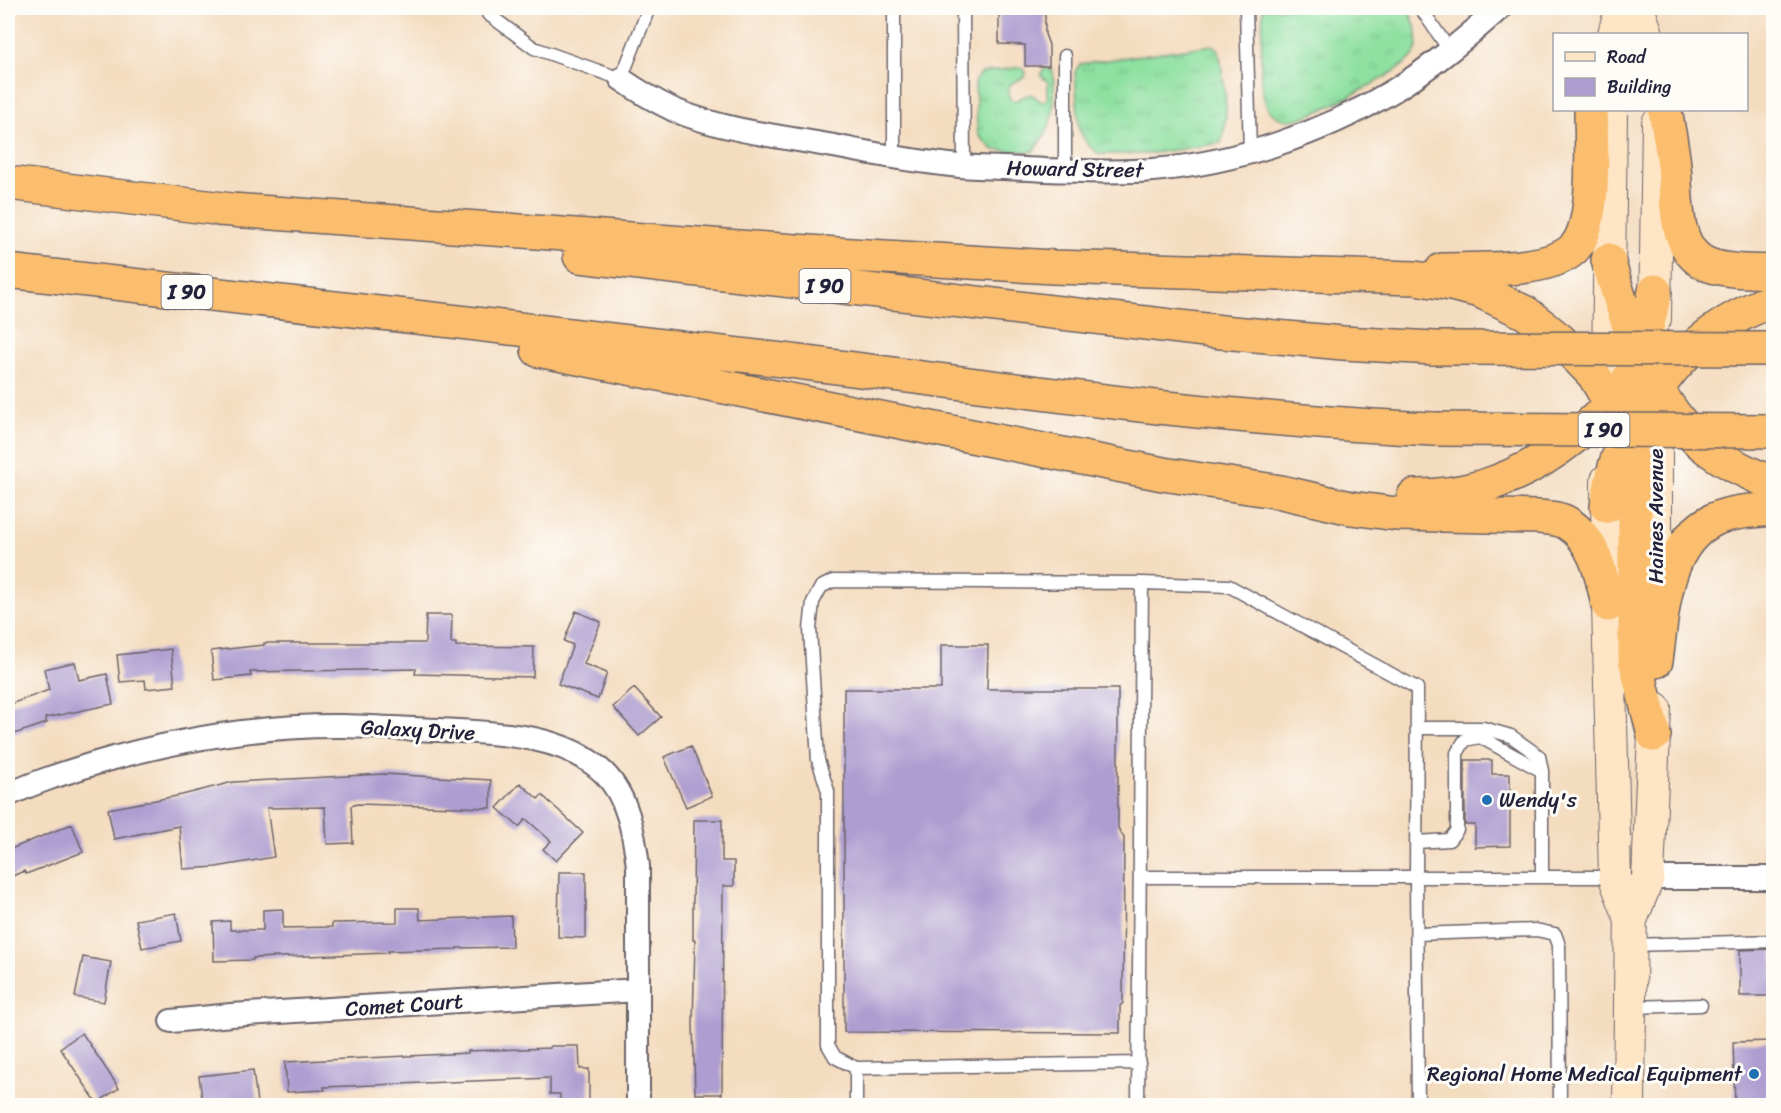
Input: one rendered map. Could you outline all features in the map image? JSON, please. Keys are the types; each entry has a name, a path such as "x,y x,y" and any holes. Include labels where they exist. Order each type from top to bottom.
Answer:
{"highway":[{"path":"1291,273 1507,269 1550,262 1566,255 1576,247 1585,232 1590,189 1591,111"},
{"path":"1665,111 1674,164 1677,214 1681,233 1695,258 1707,265 1726,269 1773,272"},
{"name":"I 90","path":"8,183 650,265 1175,327 1343,343 1434,348 1773,349"},
{"path":"218,209 851,255 1053,267 1415,278 1480,291 1526,313 1560,340 1594,375 1627,442 1633,462 1635,506 1635,659 1654,735"},
{"path":"1608,260 1622,307 1656,387 1667,404 1692,434 1734,465 1773,484"},
{"name":"I 90","path":"8,271 773,359 1184,410 1286,420 1434,429 1773,431"},
{"path":"1281,492 1446,495 1512,477 1536,465 1591,424 1629,377 1647,333 1655,291"},
{"path":"1607,506 1617,461 1656,387 1678,361 1710,332 1728,320 1773,300"},
{"path":"367,312 575,359 1163,474 1281,492 1351,508 1397,514 1539,517 1566,522 1579,533 1591,550 1599,568 1608,605"},
{"path":"1656,661 1670,576 1677,555 1686,541 1716,518 1741,512 1773,509"}],"main road":[{"path":"1614,33 1621,8"},
{"path":"1638,8 1647,33"},
{"path":"1611,111 1607,506 1610,690 1615,878 1626,880 1631,889 1631,932"},
{"name":"Haines Avenue","path":"1629,1106 1631,932 1648,878 1654,735 1656,661 1655,291 1658,111"},
{"path":"1610,690 1628,741 1630,853 1636,869 1648,878"}],"street":[{"name":"Howard Street","path":"621,79 646,96 675,110 713,122 894,157 964,166 1065,171 1154,170 1250,152 1284,142 1364,107 1419,74 1500,8"},
{"name":"Galaxy Drive","path":"8,795 35,782 124,755 213,736 285,729 343,726 459,731 517,737 556,745 588,761 605,774 620,795 629,818 638,866 638,1106"},
{"path":"1648,878 1773,878"},
{"name":"Comet Court","path":"171,1021 231,1015 638,990"}],"lane":[{"path":"488,8 488,14 534,48 621,79 647,8"},
{"path":"894,8 894,157"},
{"path":"963,8 964,166"},
{"path":"1246,8 1250,152"},
{"path":"1422,8 1450,51"},
{"path":"1065,56 1065,171"},
{"path":"1139,1064 856,1068 835,1057 828,1045 828,791 818,760 810,629 813,603 820,587 833,581 1142,583 1229,586 1417,688 1418,1106"},
{"path":"1138,1106 1142,583"},
{"path":"1417,728 1483,728 1510,736 1539,756 1542,771 1542,877"},
{"path":"1416,842 1449,840 1457,830 1458,753 1465,740 1480,738 1542,771"},
{"path":"1140,877 1615,878"},
{"path":"1417,934 1536,930 1555,934 1559,945 1560,1106"},
{"path":"1631,932 1773,941"},
{"path":"1630,1007 1701,1005"},
{"path":"856,1068 856,1106"}],"green space":[{"path":"1263,8 1309,8 1313,12 1332,8 1408,8 1416,31 1416,50 1405,63 1355,93 1302,117 1284,120 1270,111 1264,99 1261,75"},
{"path":"1212,45 1219,50 1225,97 1224,132 1221,143 1147,154 1099,154 1087,144 1079,129 1075,72 1080,64"},
{"path":"1021,67 1026,72 1025,77 1008,87 1009,98 1014,101 1030,94 1041,102 1045,101 1048,96 1048,82 1040,75 1045,68 1052,70 1054,103 1052,119 1043,138 1032,152 994,150 979,136 977,129 975,80 981,73"}],"building":[{"path":"999,8 1045,8 1049,66 1025,66 1025,45 999,44"},
{"path":"576,611 601,622 584,664 607,673 598,699 558,684 573,645 564,641"},
{"path":"426,615 452,615 451,643 456,643 456,646 534,647 533,677 415,674 416,669 250,672 251,676 214,680 211,651 264,645 264,643 425,643"},
{"path":"941,645 988,645 987,689 1118,689 1118,828 1124,838 1123,1003 1120,1006 1120,1033 844,1032 844,689 941,689"},
{"path":"171,649 175,686 146,689 145,680 120,682 117,655"},
{"path":"75,662 79,680 107,674 113,704 45,718 47,723 8,736 8,705 49,690 44,669"},
{"path":"634,688 661,717 639,736 613,707"},
{"path":"691,746 712,796 686,807 664,757"},
{"name":"Wendy's","path":"1465,760 1492,760 1492,774 1510,774 1510,846 1475,847 1475,825 1465,825"},
{"path":"384,774 491,780 491,808 357,804 351,806 353,843 327,844 325,807 267,808 274,857 216,867 183,869 179,826 114,839 108,809 182,795 233,782"},
{"path":"520,783 538,799 542,795 583,833 556,861 543,849 551,841 526,819 519,827 497,808"},
{"path":"694,820 722,820 722,861 734,861 734,886 723,886 722,1094 695,1094"},
{"path":"72,824 83,852 26,874 24,871 8,878 8,850"},
{"path":"559,872 586,872 586,938 558,937"},
{"path":"397,908 419,908 420,920 511,916 512,947 388,951 388,953 214,961 213,922 230,921 230,930 263,930 263,910 283,909 283,928 332,927 332,923 397,922"},
{"path":"176,913 181,941 142,948 136,920"},
{"path":"1773,949 1773,996 1740,996 1740,950"},
{"path":"83,957 111,962 104,1002 75,997"},
{"path":"82,1033 119,1088 97,1103 60,1048"},
{"name":"Regional Home Medical Equipment","path":"1773,1041 1773,1106 1735,1106 1733,1042"},
{"path":"550,1046 579,1046 580,1069 589,1069 589,1106 560,1106 560,1094 550,1094 550,1078 324,1087 325,1090 287,1092 285,1062 468,1053 468,1051 550,1048"},
{"path":"253,1070 257,1103 203,1106 199,1076"}],"place":[{"name":"Wendy's","path":"1487,800"},
{"name":"Regional Home Medical Equipment","path":"1754,1074"}]}
